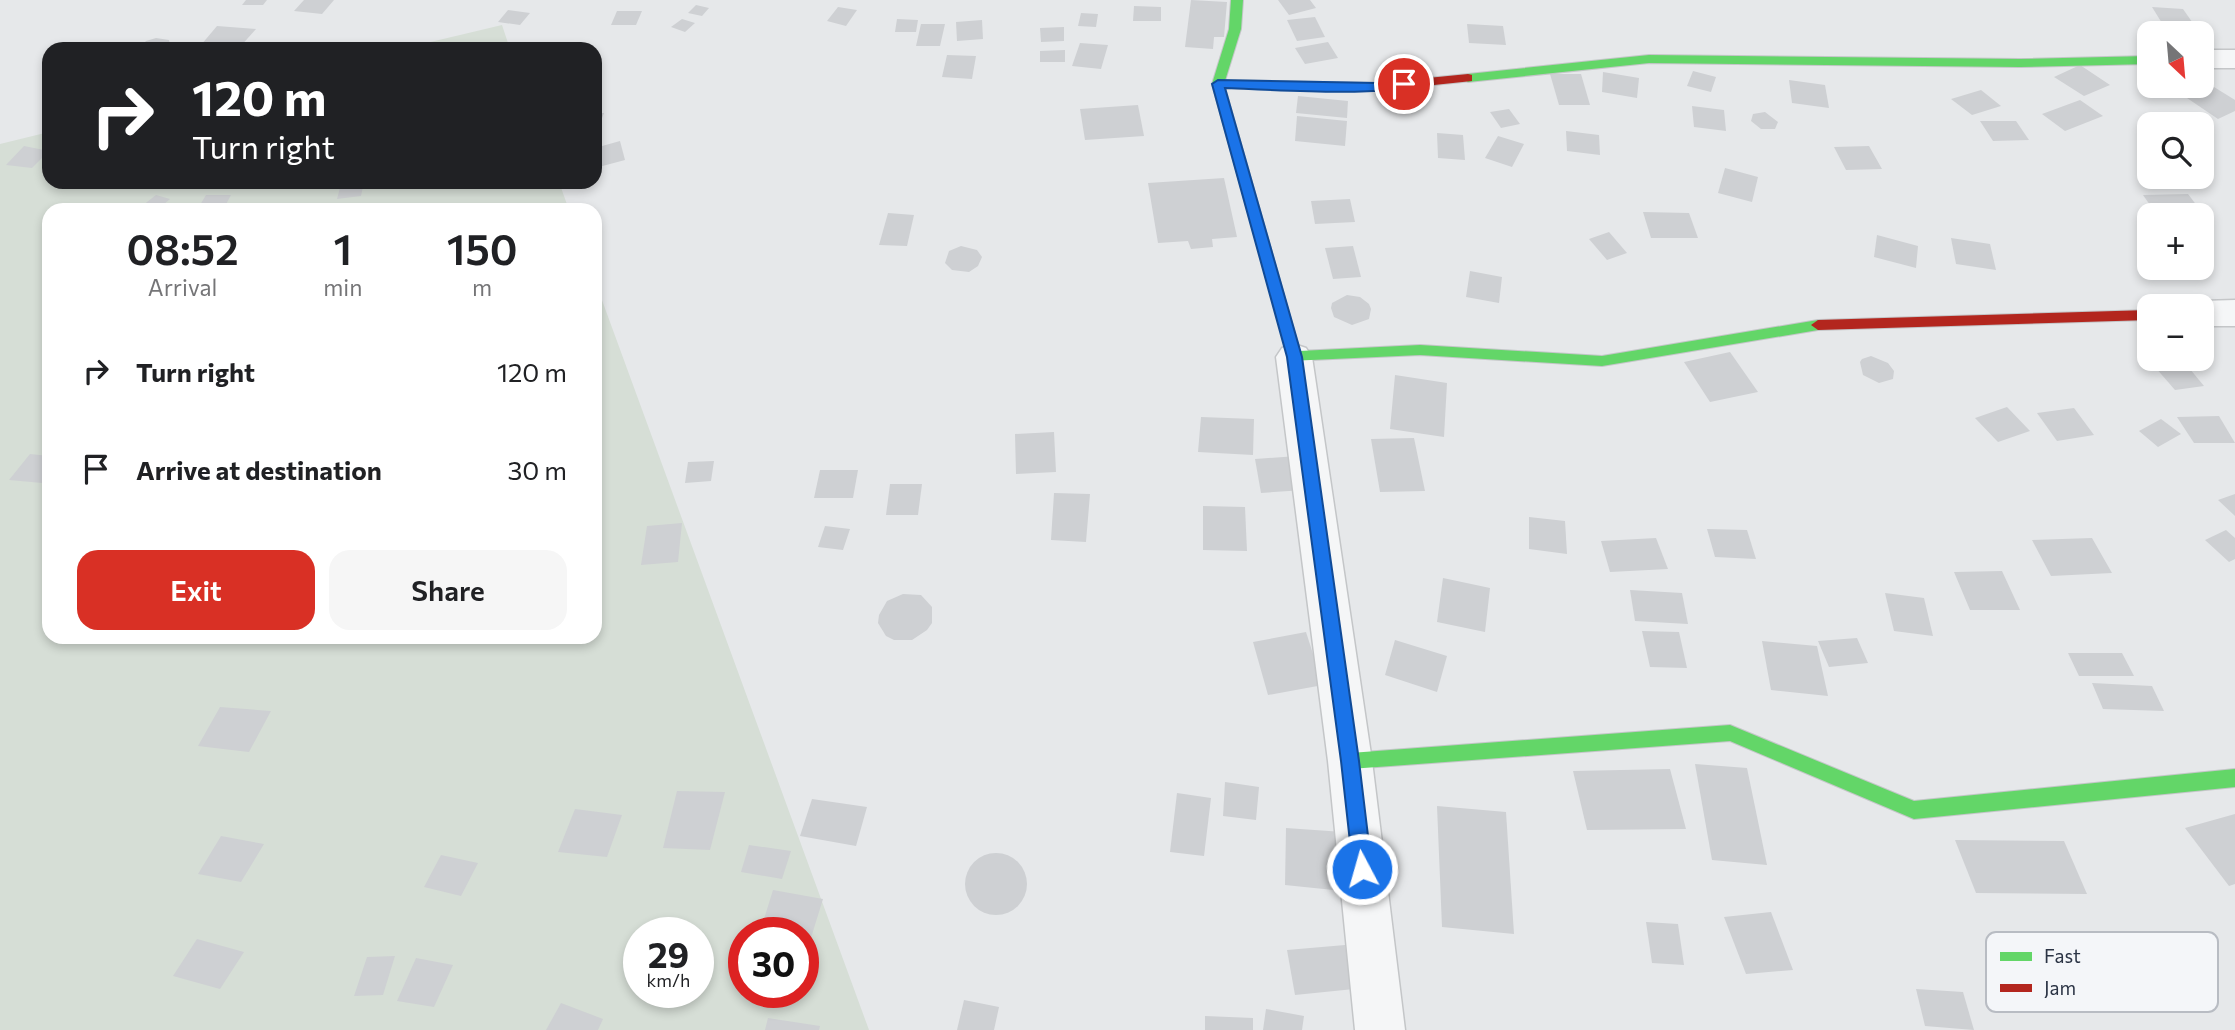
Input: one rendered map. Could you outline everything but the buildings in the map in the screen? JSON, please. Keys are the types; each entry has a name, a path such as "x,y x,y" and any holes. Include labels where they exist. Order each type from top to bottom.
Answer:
{"street":[{"path":"1237,0 1236,29 1218,84 1294,357 1350,761 1380,1030"},
{"path":"1218,84 1377,87 1649,59 2020,63 2137,60"},
{"path":"2214,59 2235,59"},
{"path":"2214,314 2235,313"},
{"path":"1294,357 1420,350 1602,361 1828,323 2137,315"},
{"path":"1350,761 1730,733 1914,810 2235,778"}],"shaded area":[{"path":"502,25 508,42 430,42"},
{"path":"42,134 42,189 562,189 566,203 42,203 42,644 602,644 602,300 869,1030 0,1030 0,144"}],"traffic: fast":[{"path":"1237,0 1235,29 1218,84 1294,357 1420,350 1602,361 1818,325"},
{"path":"1468,78 1649,59 2020,63 2137,60"},
{"path":"1350,761 1730,733 1914,810 2235,778"}],"traffic: jam":[{"path":"1218,84 1377,87 1468,78"},
{"path":"1818,325 2137,315"}],"route":[{"path":"1362,869 1350,761 1294,357 1218,84 1377,87 1404,84"}]}
